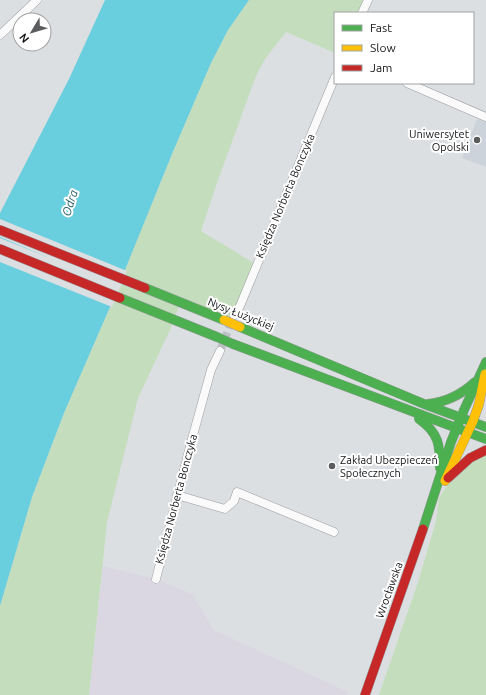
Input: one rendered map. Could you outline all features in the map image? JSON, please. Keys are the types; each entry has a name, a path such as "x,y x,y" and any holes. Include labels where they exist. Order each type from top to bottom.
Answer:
{"main road":[{"name":"Nysy Łużyckiej","path":"0,230 224,320 424,404 486,427"},
{"path":"0,249 233,344 486,439"},
{"name":"Wrocławska","path":"443,478 456,429 482,374 486,362"},
{"path":"424,404 444,401 458,395 473,384 482,374"},
{"name":"Wrocławska","path":"365,695 436,493 473,421 479,404 482,374"},
{"path":"402,408 427,424 435,433 439,442 443,478"},
{"path":"443,478 476,453 486,450"}],"street":[{"path":"0,34 37,0"},
{"path":"362,12 368,0"},
{"name":"Księdza Norberta Bonczyka","path":"234,315 240,306 334,79"},
{"path":"409,84 486,116"},
{"name":"Księdza Norberta Bonczyka","path":"156,579 211,370 220,351"},
{"path":"177,495 225,509 234,501 238,492 334,532"}],"shaded area":[{"name":"Uniwersytet Opolski","path":"477,119 486,122 486,167 462,158"},
{"path":"103,566 156,579 192,594 214,630 348,692 347,695 89,695"}],"green space":[{"path":"249,0 368,0 362,12 334,12 334,53 286,32 265,59 256,76 201,231 257,265 235,322 181,301 170,330 138,398 107,522 89,695 0,695 0,606 32,497 64,413 110,307 172,154 211,63 228,30"},
{"path":"486,450 486,695 379,695 419,579 436,521 439,498 458,469"}],"water":[{"name":"Odra","path":"105,0 249,0 228,30 211,63 172,154 110,307 64,413 32,497 0,606 0,213 69,79"}],"pier":[{"path":"0,219 127,271 112,307 0,262 0,238 50,258 0,237"}],"tunnel":[{"path":"220,351 232,320"}],"traffic: fast":[{"path":"145,288 224,320"},
{"path":"120,298 217,337"},
{"path":"240,327 424,404 486,427"},
{"path":"217,337 233,344"},
{"path":"233,344 486,439"},
{"path":"423,529 451,442 486,362"},
{"path":"428,404 441,402 453,397 464,391 475,382"},
{"path":"419,419 431,429 437,440 440,453 440,468"}],"traffic: slow":[{"path":"224,320 240,327"},
{"path":"445,481 473,421 479,404 485,374"}],"traffic: jam":[{"path":"0,230 145,288"},
{"path":"0,249 120,298"},
{"path":"448,478 470,458 486,450"},
{"path":"365,695 423,529"}],"place":[{"name":"Uniwersytet Opolski","path":"477,140"},
{"name":"Zakład Ubezpieczeń Społecznych","path":"332,466"}]}
